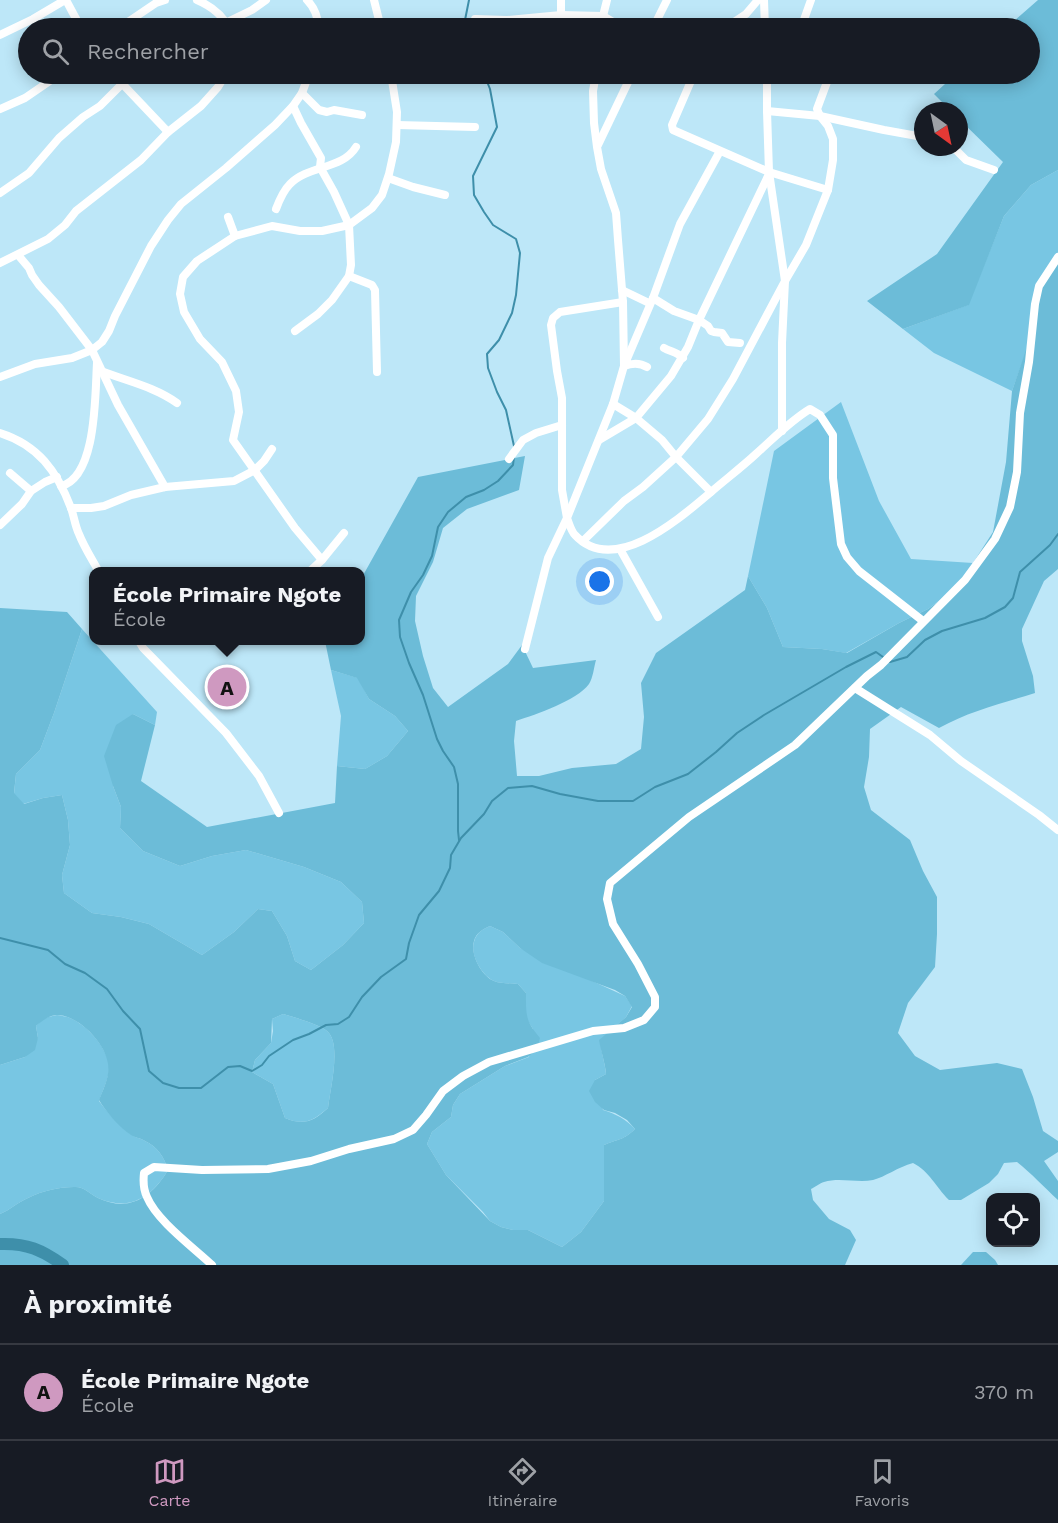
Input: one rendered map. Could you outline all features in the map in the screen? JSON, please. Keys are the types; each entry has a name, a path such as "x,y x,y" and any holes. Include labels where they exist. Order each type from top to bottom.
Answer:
{"street":[{"path":"35,18 65,0 75,18"},
{"path":"134,18 156,3 165,0"},
{"path":"197,0 207,4 222,18"},
{"path":"239,18 266,0"},
{"path":"307,0 318,18"},
{"path":"374,0 378,18"},
{"path":"561,0 561,15"},
{"path":"603,16 607,0"},
{"path":"659,18 667,0"},
{"path":"740,18 758,0"},
{"path":"764,0 765,18"},
{"path":"805,18 811,0"},
{"path":"529,18 561,15 606,18"},
{"path":"0,35 18,26"},
{"path":"0,109 25,98 45,84"},
{"path":"0,193 29,173 59,138 100,106 122,84 168,132"},
{"path":"0,263 48,238 65,225 76,211 141,160 168,132 201,106 220,84"},
{"path":"0,377 35,364 72,358 92,350 102,342 151,246 174,212 267,132 293,106 305,84"},
{"path":"322,560 295,528 233,440 239,412 236,391 222,362 200,339 184,312 180,294 183,277 197,261 235,236 272,226 300,231 322,231 349,225 372,208 382,195 396,142 397,112 393,84"},
{"path":"595,84 594,123 597,147 601,169 616,213 623,302 624,366"},
{"path":"597,147 627,84"},
{"path":"690,84 672,128 769,172 828,190"},
{"path":"767,84 769,172 785,281 782,431"},
{"path":"582,541 624,501 644,487 676,457 708,418 733,379 806,245 828,190 833,160 834,139 817,109 826,84"},
{"path":"302,93 319,110 362,115"},
{"path":"293,106 321,158 320,167 349,225 351,265 350,276 332,300 296,331"},
{"path":"767,111 820,116 914,135"},
{"path":"397,125 475,127"},
{"path":"276,209 290,183 320,167 344,159 352,154 356,147"},
{"path":"525,649 548,558 599,440 624,366 680,224 720,151"},
{"path":"962,156 966,160 994,170"},
{"path":"599,440 636,418 683,358 769,172"},
{"path":"388,178 445,195"},
{"path":"228,217 235,236"},
{"path":"18,255 39,285 92,350 118,405 165,487"},
{"path":"212,1265 155,1210 147,1197 143,1184 144,1173 154,1167 202,1170 268,1169 311,1161 349,1149 394,1139 413,1130 443,1091 463,1076 489,1062 593,1031 624,1028 644,1020 656,1007 655,997 638,964 613,924 607,899 610,883 689,817 795,745 881,665 965,580 995,539 1010,507 1017,472 1020,414 1039,286 1058,257"},
{"path":"350,276 372,285 375,290 377,372"},
{"path":"622,290 699,320 711,331 722,333 728,342 740,343"},
{"path":"623,302 566,310 553,318 551,325 562,398 562,490 567,518 574,534 582,541 602,549 620,549 647,540 687,513 810,409 820,415 833,435 833,478 840,544 859,571 923,621"},
{"path":"664,348 678,353 683,358"},
{"path":"61,486 70,483 76,477 89,448 93,427 97,362"},
{"path":"624,366 631,363 647,367"},
{"path":"101,371 142,385 177,403"},
{"path":"613,404 636,418 662,440 711,492"},
{"path":"509,459 524,440 562,425"},
{"path":"0,433 11,436 31,448 46,461 57,477 71,508 78,534 96,567"},
{"path":"71,508 104,506 131,495 165,487 234,481 255,470 272,449"},
{"path":"10,473 31,491"},
{"path":"0,525 22,504 31,491 57,477"},
{"path":"314,567 344,533"},
{"path":"620,549 658,617"},
{"path":"141,645 226,733 259,776 279,813"},
{"path":"855,688 930,735 960,761 1058,830"}],"shaded area":[{"path":"1038,0 1058,0 1058,170 1031,185 1004,216 969,305 903,329 867,301 937,254 1003,162 968,128 968,102 942,102 934,94 945,84 1040,84 1040,18 1017,18"},
{"path":"1058,170 1058,263 1012,391 934,353 903,329 968,305 1004,216 1031,185"},
{"path":"1058,263 1058,569 1044,581 1022,629 1022,641 1033,676 1035,693 974,712 939,728 901,707 870,729 869,757 864,787 871,810 910,840 937,897 935,967 908,1003 898,1033 915,1056 940,1070 997,1063 1022,1069 1043,1131 1058,1141 1058,1152 1044,1161 1058,1181 1058,1200 1017,1162 1004,1163 989,1183 961,1200 949,1200 928,1175 913,1163 873,1180 824,1182 811,1189 813,1200 829,1219 850,1230 856,1240 845,1265 0,1265 0,1214 21,1202 50,1190 78,1187 109,1202 130,1203 147,1195 162,1180 168,1170 157,1149 127,1132 102,1105 99,1100 108,1074 106,1056 90,1032 73,1019 56,1015 45,1019 36,1026 38,1038 35,1050 25,1057 0,1065 0,608 67,612 82,629 40,750 16,774 14,793 24,804 62,795 68,820 70,845 62,875 64,893 92,913 149,924 202,955 234,932 258,909 272,911 287,936 295,961 311,970 343,945 364,923 362,902 341,882 304,867 246,850 212,856 180,866 143,851 120,828 121,807 104,756 116,725 133,714 155,725 141,781 207,827 335,803 337,766 365,769 387,756 408,731 395,716 369,699 357,678 331,670 326,645 365,645 365,572 418,477 525,456 519,490 467,509 443,528 433,562 416,596 415,621 423,656 433,688 448,707 508,664 522,645 533,668 596,660 590,682 583,690 556,706 516,721 514,741 517,776 539,776 572,768 616,764 641,749 644,717 641,683 656,653 745,590 748,576 767,608 783,647 847,653 928,609 959,587 993,532 1006,462 1012,391 1029,341 1039,293","holes":["490,926 503,932 520,948 542,963 615,990 625,996 632,1007 626,1017 599,1040 606,1074 595,1080 589,1091 595,1102 604,1110 627,1120 635,1129 624,1137 604,1145 604,1201 581,1232 562,1247 528,1230 513,1230 490,1221 446,1175 427,1144 432,1132 451,1117 453,1105 460,1094 505,1066 528,1057 537,1049 540,1038 527,1017 526,993 518,984 500,983 485,975 475,958 473,947 475,938 480,932","283,1014 324,1029 331,1037 334,1046 334,1067 328,1108 308,1121 298,1122 285,1118 273,1084 252,1072 255,1060 271,1043 272,1019"]},
{"path":"841,402 879,501 911,559 973,563 959,586 928,609 846,653 783,647 767,608 748,576 774,451"},
{"path":"82,629 89,637 89,645 96,645 157,712 155,725 133,714 113,786 121,807 120,828 143,851 180,866 212,856 246,850 304,867 341,882 362,902 364,923 343,945 311,970 295,961 287,936 272,911 258,909 234,932 202,955 149,924 92,913 64,893 62,875 70,845 68,820 62,795 23,804 14,794 16,774 40,750"},
{"path":"331,670 358,678 369,699 395,716 408,731 387,756 365,769 337,766 341,716"},
{"path":"490,926 503,932 520,948 625,996 632,1006 626,1017 600,1040 606,1074 595,1080 603,1110 620,1117 635,1129 624,1137 604,1145 604,1201 581,1232 562,1247 528,1230 513,1230 490,1221 446,1175 427,1144 432,1132 451,1117 453,1105 460,1094 505,1066 529,1057 533,1029 526,1018 526,993 518,984 500,983 485,975 475,959 473,947 476,936"},
{"path":"283,1014 324,1029 331,1037 334,1046 334,1067 328,1108 308,1121 298,1122 285,1118 273,1084 252,1072 255,1060 271,1043 272,1019"},
{"path":"57,1015 76,1021 100,1044 107,1057 109,1069 99,1101 128,1132 157,1149 168,1170 155,1188 130,1202 110,1202 81,1188 68,1187 39,1193 0,1214 0,1065 25,1057 38,1038 36,1026 44,1018"},
{"path":"973,1252 986,1252 998,1265 961,1265"}],"waterway":[{"path":"465,18 469,0"},
{"path":"488,84 497,127 473,176 474,195 493,225 516,239 520,253 512,313 499,340 487,354 488,368 506,410 514,446"},
{"path":"459,840 458,784 454,767 437,739 423,695 400,637 399,620 411,592 432,556 438,527 448,512 466,497 498,481 513,465 514,457"},
{"path":"0,938 48,950 65,964 85,973 107,989 140,1029 149,1071 163,1083 179,1088 201,1088 228,1067 240,1066 252,1071 293,1040 326,1025 338,1024 349,1017 362,997 381,977 406,959 419,915 439,891 450,868 451,855 461,838 484,814 492,801 508,788 532,786 598,801 633,801 655,787 688,774 737,733 846,667 876,652 890,662 907,657 925,640 942,631 985,618 1005,607 1013,598 1020,572 1050,545 1058,534"},
{"path":"0,1244 34,1248 63,1265"}],"place":[{"name":"École Primaire Ngote","path":"227,687"}]}
